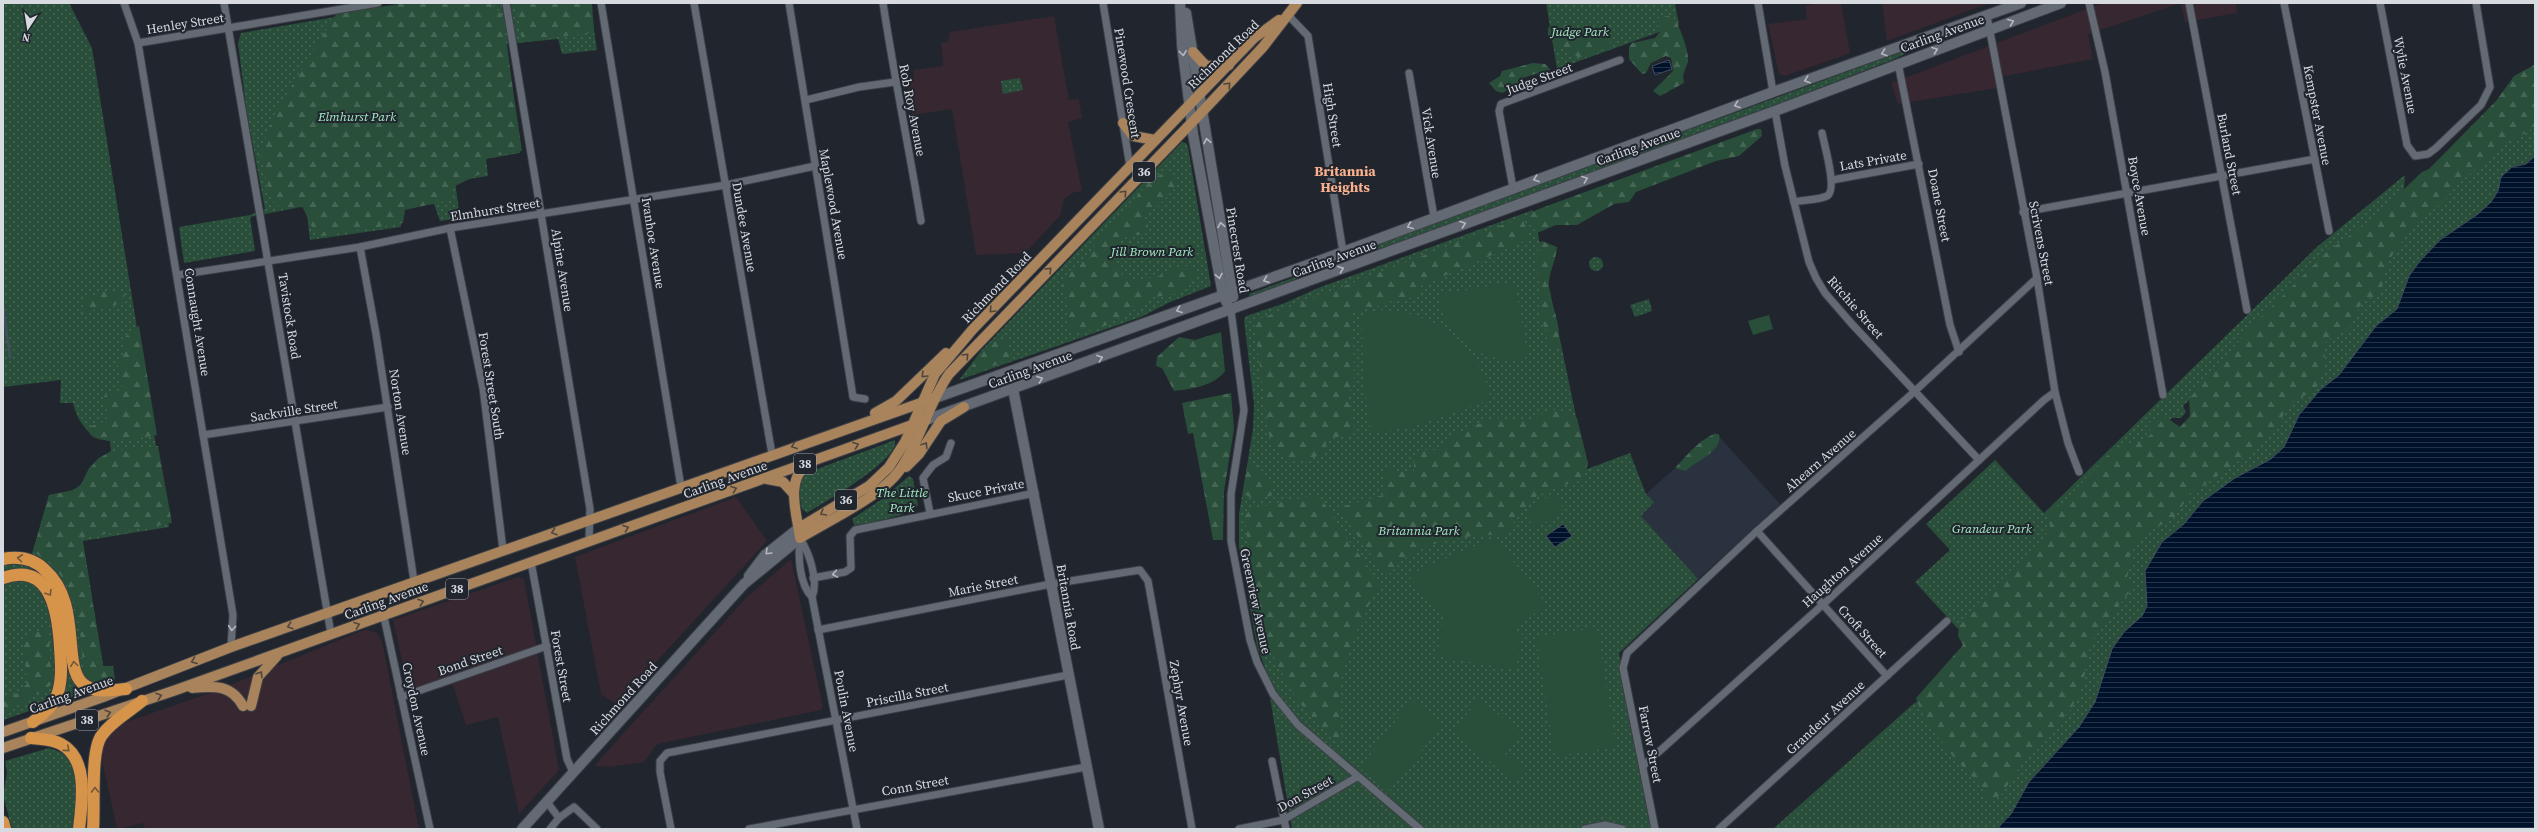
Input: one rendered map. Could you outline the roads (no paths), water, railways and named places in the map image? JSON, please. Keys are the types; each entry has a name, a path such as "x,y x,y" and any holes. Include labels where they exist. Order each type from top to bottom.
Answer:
{"highway":[{"path":"3,559 15,557 32,560 55,579 64,597 68,614 74,667 82,682 97,690 126,689"},
{"path":"3,578 14,576 36,580 47,589 57,614 61,673 60,688 52,705 32,722"},
{"path":"92,829 95,802 94,755 97,742 110,725 142,701"},
{"path":"26,739 60,743 77,759 81,781 79,829"},
{"path":"3,823 4,829"}],"main road":[{"name":"Pinecrest Road","path":"1180,3 1182,45 1192,124 1223,295 1232,310"},
{"name":"Pinecrest Road","path":"1184,3 1193,52 1201,113 1233,291 1232,310"},
{"name":"Richmond Road","path":"522,829 744,584 765,554 800,533 876,492 898,473 926,420 934,398 955,368 1192,124 1263,47 1297,3"},
{"name":"Carling Avenue","path":"3,732 126,689 231,646 1223,295 1773,92 2021,3"},
{"name":"Carling Avenue","path":"3,748 26,739 176,690 1232,310 1775,111 1898,63 2061,3"},
{"name":"Richmond Road","path":"800,533 876,480 898,454 913,425 921,403 935,374 973,329 1254,38 1287,14"},
{"path":"1193,52 1206,66 1229,65"},
{"path":"1123,123 1133,136 1155,140"},
{"path":"1010,290 1022,298"},
{"path":"831,433 891,405 973,329"},
{"name":"Britannia Road","path":"1013,389 1035,493 1068,675 1099,829"},
{"path":"898,473 919,454 941,421 964,407"},
{"name":"Poulin Avenue","path":"800,533 794,494 798,472 810,462"},
{"path":"762,479 781,481 794,494"},
{"path":"176,690 224,687 233,691 247,706 258,677 267,664 283,651"}],"street":[{"name":"Connaught Avenue","path":"124,3 138,42 178,275 203,435 233,609 231,646"},
{"name":"Tavistock Road","path":"224,3 331,634"},
{"name":"Henley Street","path":"138,42 378,3"},
{"name":"Alpine Avenue","path":"506,3 542,214 590,520 589,541"},
{"name":"Ivanhoe Avenue","path":"601,3 635,199 680,487"},
{"name":"Dundee Avenue","path":"694,3 772,454"},
{"name":"Maplewood Avenue","path":"789,3 806,100 815,166 845,337 853,397 865,399"},
{"name":"Rob Roy Avenue","path":"883,3 895,82 905,122 921,221"},
{"name":"Pinewood Crescent","path":"1103,3 1130,167"},
{"path":"1758,3 1773,92"},
{"name":"Boyce Avenue","path":"2089,3 2105,72 2163,395"},
{"name":"Burland Street","path":"2189,3 2247,310"},
{"name":"Kempster Avenue","path":"2284,3 2315,159 2320,192 2329,231"},
{"name":"Wylie Avenue","path":"2380,3 2409,151 2416,156 2428,154 2465,120 2486,97 2490,79 2476,3"},
{"name":"High Street","path":"1287,14 1308,36 1342,252"},
{"name":"Scrivens Street","path":"1987,16 1991,30 2023,212 2037,278 2056,392 2068,443 2080,472"},
{"name":"Judge Street","path":"1512,188 1499,111 1501,104 1620,60"},
{"name":"Doane Street","path":"1898,63 1950,325 1959,352"},
{"name":"Vick Avenue","path":"1409,73 1434,217"},
{"path":"806,100 858,87 895,82"},
{"name":"Ritchie Street","path":"1775,111 1794,202 1809,262 1825,293 1979,460"},
{"path":"1794,202 1828,196 1832,191 1832,180 1822,133"},
{"path":"2023,212 2315,159"},
{"name":"Lats Private","path":"1832,180 1919,164"},
{"name":"Elmhurst Street","path":"178,275 360,247 450,228 726,185 815,166"},
{"name":"Forest Street South","path":"450,228 483,388 503,550"},
{"name":"Norton Avenue","path":"360,247 388,407 414,582"},
{"name":"Ahearn Avenue","path":"1623,663 1627,653 1758,531 1959,352 2037,278"},
{"name":"Greenview Avenue","path":"1232,310 1244,410 1231,494 1230,534 1252,648 1265,678 1290,717 1357,777 1420,829"},
{"name":"Haughton Avenue","path":"1643,766 1823,604 2044,400 2056,392"},
{"name":"Sackville Street","path":"203,435 388,407"},
{"path":"930,513 923,478 932,465 946,457 951,443"},
{"name":"Skuce Private","path":"813,578 845,572 851,568 850,536 852,532 860,528 1035,493"},
{"name":"Croft Street","path":"1758,531 1887,676"},
{"name":"Poulin Avenue","path":"800,533 807,550 813,578 815,590 812,597 857,829"},
{"name":"Poulin Avenue","path":"800,533 798,554 806,591 812,597"},
{"name":"Forest Street","path":"531,562 566,760 573,772"},
{"name":"Marie Street","path":"818,630 1051,584 1140,570 1148,581"},
{"name":"Zephyr Avenue","path":"1148,581 1192,829"},
{"name":"Croydon Avenue","path":"379,594 430,829"},
{"name":"Grandeur Avenue","path":"1719,829 1947,621"},
{"name":"Bond Street","path":"401,697 547,646"},
{"name":"Farrow Street","path":"1623,663 1655,829"},
{"name":"Priscilla Street","path":"671,829 660,772 660,761 667,753 1068,675"},
{"path":"1272,761 1286,829"},
{"name":"Conn Street","path":"749,829 853,808 1086,766"},
{"name":"Don Street","path":"1239,829 1283,820 1357,777"},
{"path":"547,802 560,818"},
{"path":"550,829 560,818 574,808 597,829"},
{"path":"1585,829 1604,825 1622,829"}],"water":[{"path":"1669,60 1672,69 1655,75 1652,66"},
{"path":"2535,156 2535,829 1997,829 2011,814 2029,782 2079,727 2095,702 2112,649 2124,632 2142,616 2147,606 2145,571 2162,542 2184,524 2203,501 2235,478 2271,459 2284,447 2299,415 2320,390 2339,375 2376,326 2397,309 2409,276 2420,261 2440,240 2478,214 2491,202 2498,191 2501,177 2512,167 2526,164"},
{"path":"1563,524 1572,536 1555,547 1546,536"}],"waterway":[{"path":"3,305 10,358"}],"district":[{"name":"Britannia Heights","path":"1345,180"}],"park label":[{"name":"Judge Park","path":"1580,31"},
{"name":"Elmhurst Park","path":"357,116"},
{"name":"Jill Brown Park","path":"1152,251"},
{"name":"The Little Park","path":"902,500"},
{"name":"Grandeur Park","path":"1992,528"},
{"name":"Britannia Park","path":"1419,530"}]}
